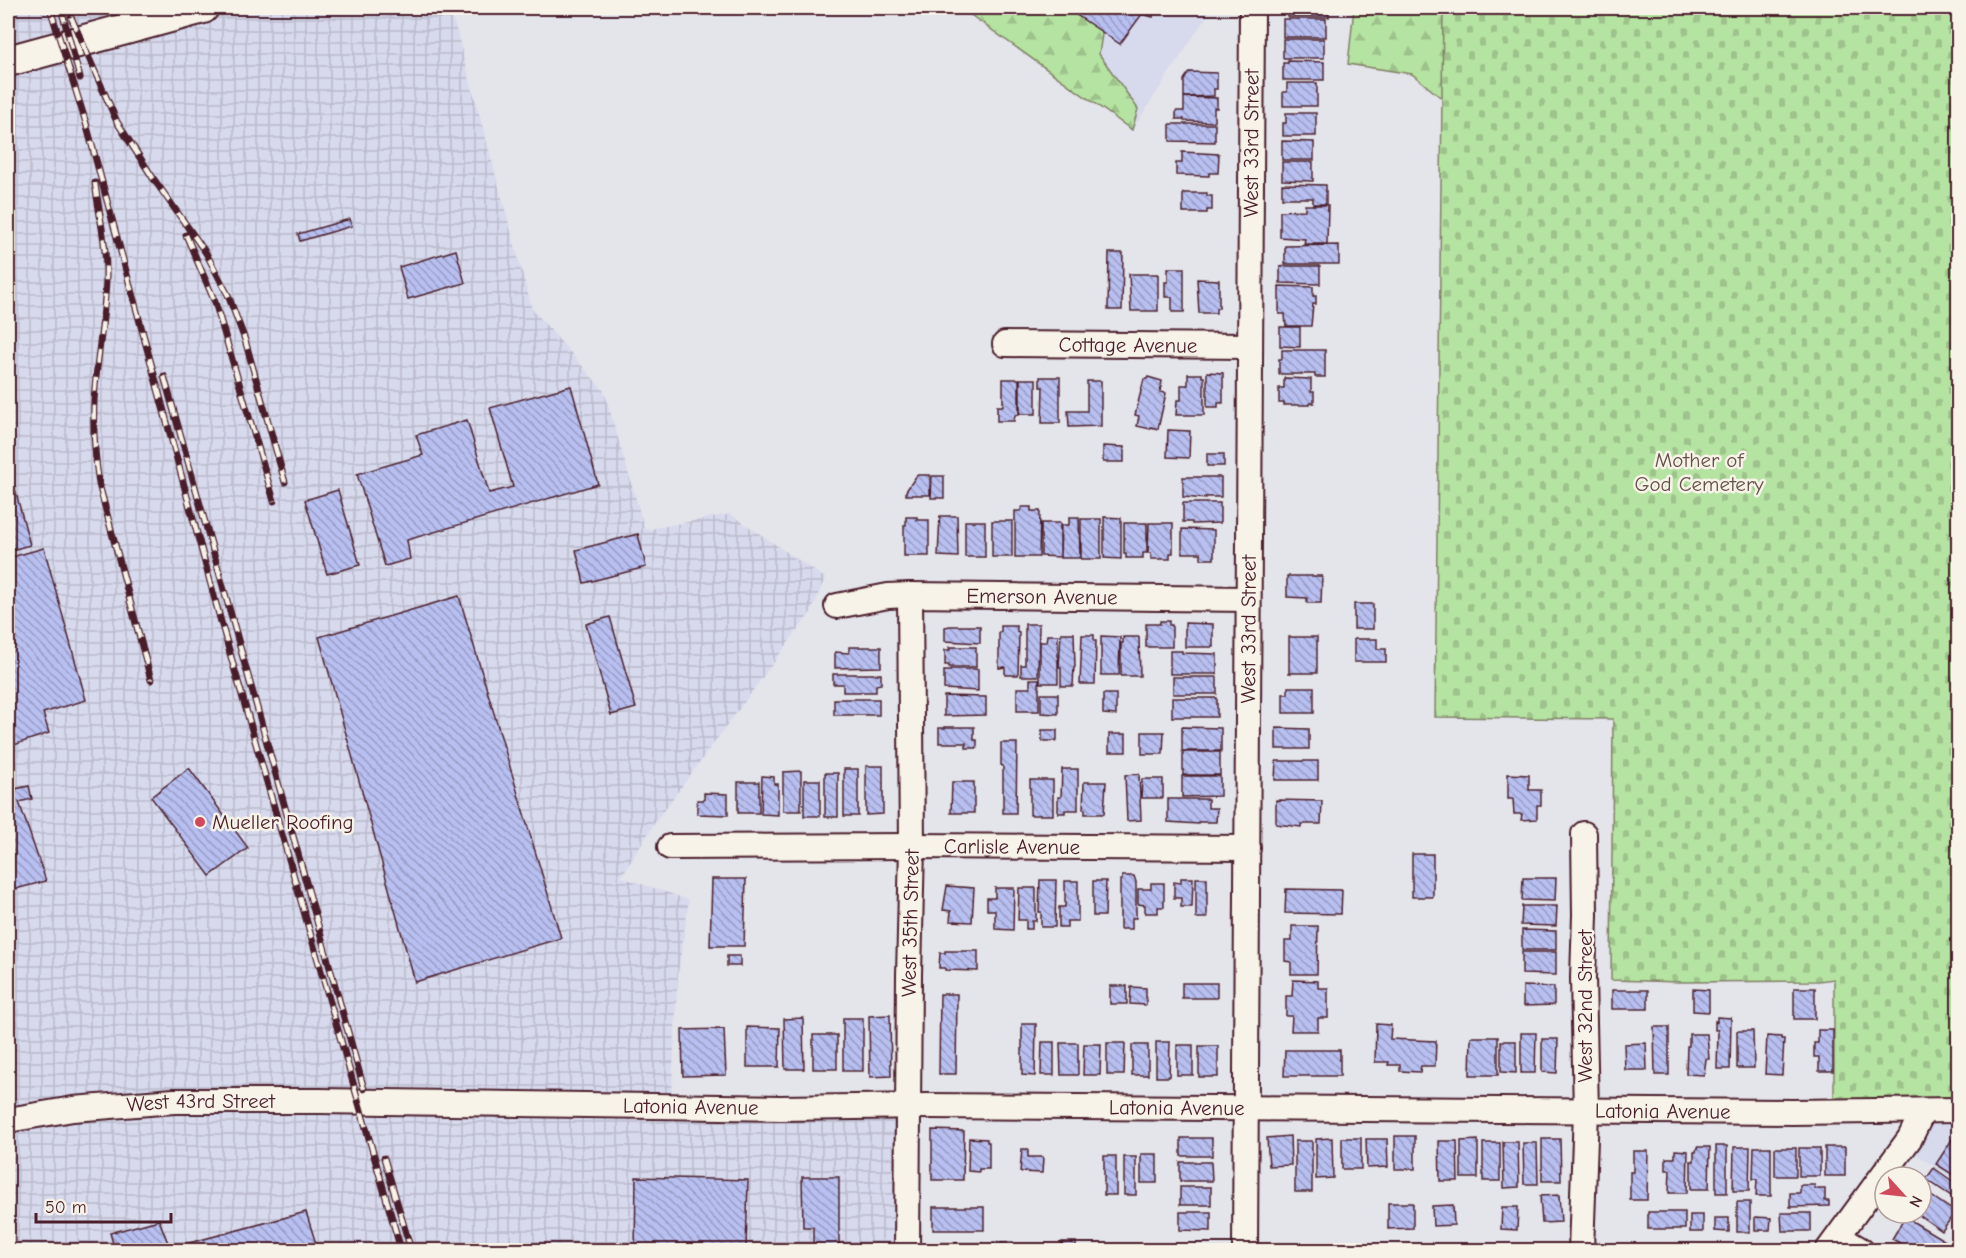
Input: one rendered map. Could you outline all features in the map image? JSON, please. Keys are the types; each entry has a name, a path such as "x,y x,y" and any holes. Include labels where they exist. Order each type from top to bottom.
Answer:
{"main road":[{"path":"8,62 203,8"}],"street":[{"name":"West 33rd Street","path":"1245,1251 1252,8"},
{"name":"Cottage Avenue","path":"1005,344 1250,346"},
{"name":"Emerson Avenue","path":"837,606 888,596 910,595 1248,599"},
{"name":"West 35th Street","path":"907,1251 912,846 910,595"},
{"name":"West 32nd Street","path":"1581,1251 1586,1111 1583,978 1584,834"},
{"name":"Carlisle Avenue","path":"670,847 1248,848"},
{"name":"West 43rd Street","path":"8,1120 73,1109 174,1101 394,1102"},
{"name":"Latonia Avenue","path":"394,1102 780,1108 1959,1110"},
{"path":"1861,1251 1834,1244 1910,1137 1923,1111"}],"shaded area":[{"path":"8,8 445,8 455,25 532,309 604,391 645,530 730,514 825,578 811,612 656,821 621,877 689,900 678,973 671,1105 908,1107 907,1250 8,1250"},
{"path":"1106,8 1212,8 1132,130 1138,109 1099,54"},
{"path":"1958,1110 1958,1182 1904,1146 1923,1111"}],"green space":[{"path":"961,8 1106,8 1099,54 1138,109 1132,130"},
{"path":"1354,8 1488,8 1461,114 1412,74 1348,64"},
{"name":"Mother of God Cemetery","path":"1443,8 1958,8 1958,1110 1834,1112 1834,979 1681,982 1611,980 1613,719 1435,717"}],"building":[{"path":"1066,8 1155,8 1153,17 1142,14 1120,44"},
{"path":"1288,8 1329,8 1329,17 1288,17"},
{"path":"1283,19 1326,19 1326,37 1283,37"},
{"path":"1283,39 1324,39 1324,58 1283,58"},
{"path":"1288,61 1324,62 1324,80 1283,80 1283,63 1288,63"},
{"path":"1189,72 1217,73 1217,89 1214,89 1214,96 1184,97 1184,80"},
{"path":"1287,83 1317,83 1317,106 1283,106 1283,92 1287,92"},
{"path":"1184,97 1217,98 1214,122 1176,119 1176,111 1184,111"},
{"path":"1286,113 1316,113 1316,136 1283,136"},
{"path":"1170,124 1215,124 1215,142 1170,141"},
{"path":"1282,141 1314,142 1314,160 1282,160"},
{"path":"1182,152 1219,154 1218,173 1209,173 1209,176 1176,175 1176,163 1182,163"},
{"path":"1282,162 1313,162 1313,181 1282,180"},
{"path":"1282,184 1326,185 1326,204 1313,204 1313,198 1282,198"},
{"path":"1183,193 1207,193 1207,196 1212,196 1212,210 1207,210 1207,213 1183,213"},
{"path":"1305,205 1328,205 1327,244 1304,244 1305,239 1280,237 1280,211 1305,210"},
{"path":"350,219 352,226 300,241 298,234"},
{"path":"1339,245 1339,264 1285,264 1285,246"},
{"path":"456,250 465,283 408,299 399,267"},
{"path":"1109,253 1123,253 1122,310 1108,310"},
{"path":"1320,266 1320,284 1280,283 1280,267"},
{"path":"1168,268 1184,268 1184,312 1172,312 1172,297 1165,297"},
{"path":"1129,274 1158,274 1158,311 1131,311"},
{"path":"1197,279 1219,280 1219,308 1216,308 1216,313 1199,313"},
{"path":"1279,286 1313,287 1316,304 1313,304 1311,326 1286,326 1285,314 1279,314"},
{"path":"1280,327 1300,327 1300,347 1280,346"},
{"path":"1282,350 1325,350 1325,377 1315,377 1315,374 1279,374 1279,359 1282,359"},
{"path":"1207,372 1223,373 1223,403 1218,403 1218,407 1207,407"},
{"path":"1188,374 1202,374 1204,377 1204,415 1176,415 1177,400 1181,400 1181,385 1188,385"},
{"path":"1040,377 1060,377 1060,423 1042,423 1043,387 1040,387"},
{"path":"1148,377 1162,381 1160,392 1166,393 1158,429 1137,426 1139,416 1135,415 1144,379"},
{"path":"1284,378 1311,379 1314,403 1284,405 1284,403 1279,403 1279,388 1284,388"},
{"path":"1003,379 1019,379 1019,415 1015,415 1014,421 997,421 997,406 1003,406"},
{"path":"1020,379 1036,379 1036,414 1020,414"},
{"path":"1087,381 1101,381 1101,426 1069,427 1068,411 1087,411"},
{"path":"571,386 598,484 407,540 410,559 385,566 357,474 423,455 416,435 467,420 489,493 513,487 490,408"},
{"path":"1168,430 1190,431 1189,458 1167,457"},
{"path":"1103,446 1124,447 1124,462 1103,462"},
{"path":"1207,454 1224,454 1224,466 1207,466"},
{"path":"8,463 30,545 8,551"},
{"path":"917,475 930,475 930,495 906,495 906,491"},
{"path":"932,476 944,476 944,498 931,498"},
{"path":"1183,477 1221,477 1221,497 1205,497 1206,499 1183,497"},
{"path":"338,490 360,565 327,574 305,500"},
{"path":"1183,503 1220,503 1220,523 1183,522"},
{"path":"1022,507 1031,507 1031,511 1040,511 1039,557 1015,557 1015,511 1021,511"},
{"path":"940,516 957,516 958,557 938,556"},
{"path":"906,517 929,520 929,556 904,556"},
{"path":"1069,517 1079,517 1080,558 1060,558 1061,525 1069,525"},
{"path":"1104,517 1121,518 1121,559 1104,558"},
{"path":"1081,519 1101,519 1101,559 1081,559"},
{"path":"965,521 985,521 985,557 965,557"},
{"path":"992,521 1012,521 1012,557 992,557"},
{"path":"1041,523 1060,523 1060,557 1041,556"},
{"path":"1124,523 1147,523 1147,553 1143,553 1143,558 1126,558"},
{"path":"1149,523 1173,523 1173,553 1170,553 1170,559 1151,559 1151,553 1148,553"},
{"path":"1182,529 1214,530 1214,559 1201,559 1201,553 1182,553"},
{"path":"638,534 646,567 584,583 576,550"},
{"path":"44,548 86,700 43,713 49,733 8,747 8,558"},
{"path":"1287,576 1322,576 1321,603 1307,603 1307,598 1287,597"},
{"path":"459,596 561,938 415,982 319,637"},
{"path":"1354,604 1373,604 1373,629 1354,629"},
{"path":"610,617 636,708 611,715 586,624"},
{"path":"1160,621 1169,621 1169,625 1172,625 1172,647 1146,647 1146,624 1160,624"},
{"path":"1185,623 1213,624 1213,647 1185,647"},
{"path":"1025,624 1039,624 1038,676 1021,676 1021,665 1025,665"},
{"path":"980,626 980,643 945,641 945,627"},
{"path":"1001,626 1017,626 1019,633 1018,675 1005,675 1005,667 999,668"},
{"path":"1061,633 1074,633 1073,686 1061,686 1061,667 1059,667"},
{"path":"1047,635 1058,635 1058,683 1040,683 1040,642 1046,642"},
{"path":"1082,635 1094,635 1094,641 1096,641 1095,684 1080,684"},
{"path":"1101,636 1120,637 1119,675 1101,675"},
{"path":"1123,637 1139,637 1140,676 1121,676"},
{"path":"1289,637 1317,637 1317,673 1289,673"},
{"path":"1354,639 1377,639 1377,649 1386,649 1386,662 1354,662"},
{"path":"849,647 881,647 881,667 835,668 835,652 849,653"},
{"path":"949,647 976,647 976,667 945,665 945,650 950,650"},
{"path":"1170,651 1217,654 1217,674 1170,674"},
{"path":"950,669 978,669 978,691 944,689 944,671 950,671"},
{"path":"833,674 881,674 881,684 876,685 876,692 843,692 843,684 833,684"},
{"path":"1173,677 1217,677 1217,694 1173,694"},
{"path":"1030,679 1039,679 1039,711 1017,711 1017,688 1030,688"},
{"path":"1288,687 1314,687 1314,713 1283,713 1283,694 1288,694"},
{"path":"1041,694 1058,694 1058,714 1041,713"},
{"path":"1103,694 1116,694 1116,715 1103,714"},
{"path":"944,696 986,697 986,715 944,716"},
{"path":"1172,698 1217,698 1217,717 1172,717"},
{"path":"834,699 879,699 879,715 834,715"},
{"path":"974,727 974,740 977,740 977,748 966,748 966,743 939,743 939,728"},
{"path":"1182,727 1221,728 1221,751 1182,751"},
{"path":"1276,728 1309,729 1309,749 1276,749"},
{"path":"1042,730 1057,730 1057,741 1042,741"},
{"path":"1142,732 1164,732 1163,754 1142,754"},
{"path":"1109,734 1126,734 1126,752 1109,752"},
{"path":"1001,743 1017,743 1016,813 1003,813"},
{"path":"1183,752 1220,752 1220,775 1183,775"},
{"path":"8,761 15,789 29,786 32,799 19,802 46,881 8,891"},
{"path":"1276,761 1318,761 1318,780 1275,780"},
{"path":"866,766 883,766 883,814 866,815"},
{"name":"Mueller Roofing","path":"189,768 248,848 210,876 151,797"},
{"path":"844,769 858,769 858,816 844,816"},
{"path":"1062,769 1078,769 1078,810 1065,810 1065,813 1058,813 1058,797 1061,797"},
{"path":"801,771 801,811 783,811 783,772"},
{"path":"825,773 838,773 838,817 825,817"},
{"path":"1139,774 1141,820 1127,821 1125,775"},
{"path":"1508,774 1529,775 1529,790 1541,790 1541,805 1537,805 1537,819 1521,820 1522,814 1514,814 1513,799 1508,799"},
{"path":"762,776 774,777 774,784 778,784 778,815 761,814"},
{"path":"1182,776 1220,776 1220,796 1182,797"},
{"path":"1142,779 1163,779 1163,798 1141,798"},
{"path":"804,780 820,780 820,816 804,816"},
{"path":"1030,780 1053,780 1053,815 1030,815"},
{"path":"738,782 759,782 759,813 738,813"},
{"path":"952,782 974,782 974,813 951,813"},
{"path":"1084,782 1106,782 1104,814 1085,814 1085,809 1083,809"},
{"path":"704,793 728,794 728,815 697,814 697,800 704,800"},
{"path":"1168,799 1208,799 1208,808 1217,808 1216,822 1198,822 1198,824 1168,822"},
{"path":"1276,800 1322,801 1321,824 1301,824 1301,827 1276,824"},
{"path":"1412,854 1433,854 1433,897 1412,897"},
{"path":"1122,876 1134,876 1136,882 1136,918 1132,918 1132,929 1120,929 1120,880"},
{"path":"1181,878 1193,878 1192,907 1181,907 1181,898 1174,898 1174,882 1181,883"},
{"path":"1196,878 1207,878 1207,918 1196,918"},
{"path":"1523,878 1556,878 1555,901 1522,900"},
{"path":"712,879 746,879 744,946 710,946"},
{"path":"1040,880 1056,880 1055,927 1041,927"},
{"path":"1065,881 1078,881 1078,921 1067,921 1067,927 1059,927 1059,907 1065,907"},
{"path":"1093,881 1106,881 1105,916 1093,916"},
{"path":"1151,883 1164,883 1164,907 1158,907 1158,913 1145,913 1145,905 1138,904 1138,889 1151,889"},
{"path":"947,886 974,888 972,922 950,921 951,911 943,910"},
{"path":"995,888 1014,888 1013,930 995,929 995,910 987,910 987,898 995,898"},
{"path":"1019,888 1036,888 1036,921 1032,921 1032,929 1026,929 1026,920 1018,920"},
{"path":"1286,889 1342,890 1341,914 1285,913"},
{"path":"1522,906 1557,906 1556,926 1521,925"},
{"path":"1292,926 1318,926 1317,974 1291,974 1291,962 1285,961 1285,941 1292,941"},
{"path":"1522,930 1556,931 1556,950 1522,950"},
{"path":"945,951 978,951 978,971 939,968 940,953 945,953"},
{"path":"1522,952 1556,952 1556,975 1522,974"},
{"path":"727,956 740,956 740,966 727,966"},
{"path":"1293,980 1318,981 1318,988 1328,988 1328,1018 1318,1018 1318,1031 1291,1031 1292,1016 1286,1016 1286,996 1292,996"},
{"path":"1182,983 1217,983 1217,998 1182,998"},
{"path":"1110,986 1127,986 1127,1004 1110,1004"},
{"path":"1523,986 1554,987 1554,1005 1523,1006"},
{"path":"1131,987 1146,988 1146,1005 1130,1004"},
{"path":"1794,988 1815,988 1815,1019 1794,1019"},
{"path":"1693,989 1709,990 1709,1012 1693,1011"},
{"path":"1612,990 1648,990 1648,1009 1612,1009"},
{"path":"940,994 957,994 956,1074 939,1074"},
{"path":"890,1015 891,1076 870,1077 869,1016"},
{"path":"1717,1017 1731,1018 1730,1069 1717,1069 1718,1030 1715,1030 1715,1021 1717,1022"},
{"path":"803,1018 804,1069 785,1069 784,1019"},
{"path":"843,1018 863,1018 863,1071 843,1071"},
{"path":"1022,1024 1036,1024 1035,1076 1022,1075"},
{"path":"1376,1024 1391,1025 1390,1039 1436,1041 1435,1066 1421,1066 1420,1072 1400,1071 1400,1065 1375,1062"},
{"path":"747,1027 780,1028 779,1067 747,1067"},
{"path":"1654,1027 1669,1027 1669,1075 1655,1075"},
{"path":"724,1029 726,1075 683,1076 682,1030"},
{"path":"1818,1030 1833,1030 1833,1071 1819,1071 1819,1057 1814,1057 1814,1043 1818,1043"},
{"path":"1737,1031 1753,1031 1754,1068 1737,1068"},
{"path":"1521,1033 1536,1033 1535,1073 1521,1073"},
{"path":"1689,1034 1707,1034 1709,1059 1706,1059 1704,1075 1686,1074"},
{"path":"813,1035 837,1035 837,1069 813,1069"},
{"path":"1767,1036 1784,1039 1782,1075 1765,1074"},
{"path":"1471,1037 1498,1037 1498,1075 1470,1075"},
{"path":"1542,1039 1558,1039 1557,1073 1542,1072"},
{"path":"1501,1041 1516,1041 1516,1073 1501,1072"},
{"path":"1042,1042 1054,1042 1054,1075 1041,1075"},
{"path":"1156,1042 1170,1042 1169,1077 1156,1077"},
{"path":"1060,1043 1078,1043 1078,1075 1061,1075"},
{"path":"1107,1043 1125,1043 1124,1075 1107,1075"},
{"path":"1646,1043 1647,1070 1625,1070 1624,1044"},
{"path":"1084,1044 1101,1044 1100,1075 1083,1075"},
{"path":"1132,1045 1148,1045 1148,1075 1132,1075"},
{"path":"1177,1045 1193,1045 1193,1075 1177,1075"},
{"path":"1199,1046 1218,1046 1218,1077 1199,1077"},
{"path":"1285,1050 1340,1050 1340,1076 1284,1076"},
{"path":"932,1130 964,1131 963,1180 932,1180"},
{"path":"1290,1136 1291,1165 1269,1166 1267,1138"},
{"path":"1395,1136 1415,1136 1415,1169 1395,1169"},
{"path":"969,1138 987,1139 989,1142 989,1169 979,1169 979,1172 968,1171"},
{"path":"1181,1138 1212,1138 1212,1156 1181,1156"},
{"path":"1332,1138 1333,1178 1316,1179 1316,1139"},
{"path":"1342,1138 1361,1138 1361,1169 1342,1169"},
{"path":"1953,1138 1958,1138 1958,1178 1936,1164"},
{"path":"1366,1139 1387,1139 1388,1167 1367,1168"},
{"path":"1542,1139 1560,1139 1561,1181 1542,1181"},
{"path":"1478,1140 1478,1178 1461,1178 1461,1141"},
{"path":"1295,1141 1312,1141 1312,1192 1295,1192"},
{"path":"1439,1141 1457,1141 1458,1181 1440,1181"},
{"path":"1503,1142 1518,1142 1519,1187 1504,1188"},
{"path":"1483,1143 1500,1143 1500,1181 1483,1181"},
{"path":"1523,1143 1537,1143 1538,1184 1524,1184"},
{"path":"1716,1146 1727,1146 1727,1193 1716,1193"},
{"path":"1697,1147 1710,1147 1709,1189 1691,1189 1691,1161 1694,1161 1694,1152"},
{"path":"1734,1147 1750,1147 1749,1191 1733,1191"},
{"path":"1754,1147 1771,1147 1771,1196 1756,1196 1757,1179 1753,1179"},
{"path":"1825,1147 1845,1147 1845,1176 1825,1176"},
{"path":"1775,1148 1796,1148 1796,1176 1775,1176"},
{"path":"1799,1148 1820,1148 1820,1176 1799,1176"},
{"path":"1022,1149 1028,1149 1028,1157 1043,1157 1042,1173 1020,1172"},
{"path":"1675,1150 1688,1151 1687,1193 1669,1193 1670,1170 1666,1170 1666,1158 1675,1158"},
{"path":"1633,1151 1648,1151 1647,1200 1630,1200"},
{"path":"1141,1154 1157,1154 1157,1183 1141,1183"},
{"path":"1104,1156 1116,1156 1116,1195 1104,1195"},
{"path":"1124,1157 1136,1157 1136,1195 1124,1195"},
{"path":"1180,1162 1211,1162 1212,1181 1180,1181"},
{"path":"1933,1169 1958,1185 1957,1200 1933,1184"},
{"path":"636,1177 748,1180 746,1250 635,1250"},
{"path":"802,1177 839,1177 839,1250 813,1250 813,1227 803,1227"},
{"path":"1800,1185 1815,1185 1815,1189 1825,1189 1825,1201 1829,1201 1829,1206 1790,1207 1790,1193 1800,1193"},
{"path":"1180,1187 1211,1187 1211,1205 1180,1205"},
{"path":"1559,1195 1561,1222 1542,1223 1540,1196"},
{"path":"1933,1197 1955,1212 1942,1231 1933,1225"},
{"path":"1737,1202 1750,1202 1750,1232 1737,1232"},
{"path":"1388,1203 1413,1203 1413,1228 1388,1229"},
{"path":"1453,1205 1454,1225 1433,1226 1432,1206"},
{"path":"933,1207 984,1207 984,1230 933,1230"},
{"path":"1502,1207 1518,1207 1517,1230 1501,1229"},
{"path":"306,1212 318,1250 115,1250 110,1233 159,1220 170,1248"},
{"path":"1180,1212 1211,1212 1211,1231 1180,1230"},
{"path":"1648,1212 1685,1212 1685,1229 1648,1229"},
{"path":"1781,1213 1811,1213 1811,1231 1782,1231"},
{"path":"1690,1215 1703,1215 1703,1232 1690,1232"},
{"path":"1755,1217 1771,1218 1770,1230 1755,1230"},
{"path":"1715,1218 1729,1218 1729,1232 1715,1231"},
{"path":"1900,1225 1918,1225 1947,1242 1942,1250 1912,1250 1892,1239"},
{"path":"993,1242 1013,1242 1013,1250 993,1250"},
{"path":"1062,1242 1076,1242 1076,1250 1062,1250"},
{"path":"982,1243 982,1250 935,1250 935,1244"}],"railway":[{"path":"50,8 86,123 221,622 401,1250"},
{"path":"61,8 80,78"},
{"path":"71,17 117,122 206,253 228,295 245,340 285,482"},
{"path":"95,183 106,266 94,402 96,464 99,484 151,680"},
{"path":"186,235 215,302 274,501"},
{"path":"164,376 364,1089"},
{"path":"384,1158 411,1250"}],"place":[{"name":"Mueller Roofing","path":"200,822"}]}
